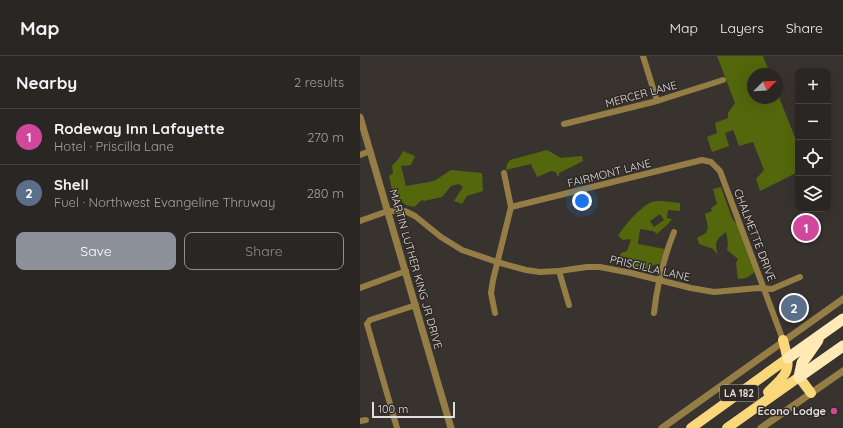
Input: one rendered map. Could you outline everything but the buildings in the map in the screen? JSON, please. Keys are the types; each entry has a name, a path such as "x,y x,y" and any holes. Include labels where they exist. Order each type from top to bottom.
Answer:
{"highway":[{"name":"LA 182","path":"691,428 843,319"},
{"path":"811,393 799,377 800,370 805,358 828,329"},
{"path":"752,410 783,378 788,368 788,358 784,340"},
{"name":"LA 182","path":"727,428 843,346"}],"street":[{"path":"643,56 657,101"},
{"name":"MERCER LANE","path":"564,124 657,101 722,80"},
{"name":"MARTIN LUTHER KING JR DRIVE","path":"360,117 451,428"},
{"path":"360,155 370,151"},
{"name":"FAIRMONT LANE","path":"511,207 702,160 711,162"},
{"name":"CHALMETTE DRIVE","path":"711,162 720,171 784,340"},
{"path":"495,313 491,293 511,207 504,173"},
{"name":"PRISCILLA LANE","path":"388,211 401,210 411,214 441,237 456,246 497,262 533,271 560,271 574,268 600,267 631,272 691,288 714,292 773,289 800,278"},
{"path":"360,221 388,211"},
{"path":"654,313 660,280 674,232"},
{"path":"360,288 406,271"},
{"path":"560,271 569,305"},
{"path":"662,428 843,299"},
{"path":"397,428 367,326 369,321 416,305"},
{"path":"761,428 843,371"}],"green space":[{"path":"717,56 763,56 768,68 747,68 747,104 782,104 795,137 795,174 760,191 756,179 764,170 753,142 739,146 733,130 725,133 729,146 712,152 707,137 717,133 715,123 728,118 728,113 735,103"},
{"path":"547,150 561,158 582,156 583,161 559,173 558,177 556,172 551,171 537,177 531,164 506,170 507,164 510,160"},
{"path":"403,151 415,156 411,165 401,166 406,186 434,181 451,170 482,173 483,191 467,196 462,204 454,201 463,187 459,184 451,186 442,197 424,201 422,200 414,207 406,205 400,200 394,199 389,176 393,173 392,166"},
{"path":"721,187 732,218 739,227 756,270 746,278 738,279 736,263 738,259 727,250 728,243 726,232 718,239 716,244 718,255 713,249 699,244 697,238 706,233 708,227 705,214 712,211 711,208 717,204 713,189"},
{"path":"660,201 680,203 680,211 668,210 667,218 672,219 657,234 653,231 640,229 638,244 665,249 660,264 653,265 649,269 634,267 634,263 619,258 621,253 627,251 631,239 623,240 618,236 628,222 643,207 652,202","holes":["660,214 664,220 654,227 650,221"]}],"place":[{"name":"Rodeway Inn Lafayette","path":"806,228"},
{"name":"Shell","path":"794,308"},
{"name":"Econo Lodge","path":"834,411"}]}
